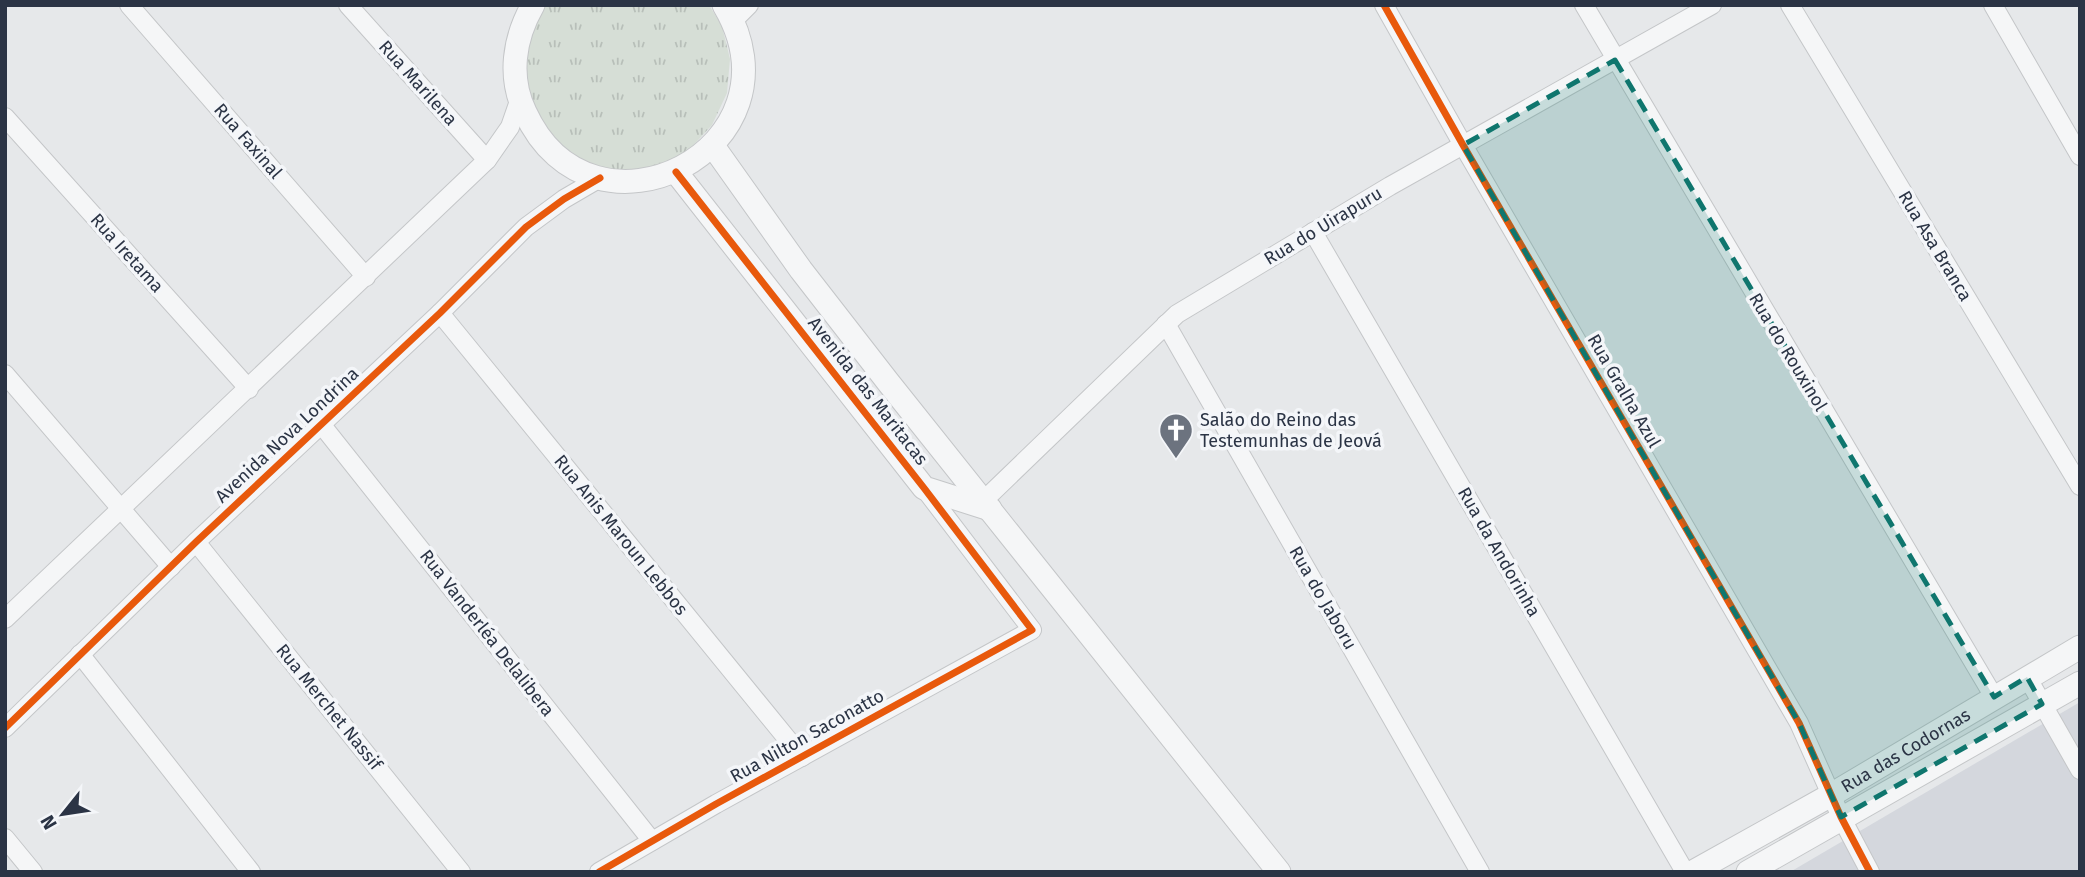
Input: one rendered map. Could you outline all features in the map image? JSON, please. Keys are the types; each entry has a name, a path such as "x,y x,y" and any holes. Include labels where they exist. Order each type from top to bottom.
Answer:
{"street":[{"name":"Rua Faxinal","path":"129,5 366,277"},
{"name":"Rua Marilena","path":"348,5 487,160"},
{"path":"533,5 524,20 516,46 515,74 519,101 532,127 550,150 573,167 600,178 627,182 654,179 676,172 696,161 713,146 729,122 740,96 743,58 736,10"},
{"name":"Rua Gralha Azul","path":"1384,5 1799,723 1841,817 1870,872"},
{"name":"Rua do Rouxinol","path":"1584,5 1994,697"},
{"name":"Rua do Uirapuru","path":"984,505 1177,314 1463,145 1712,5"},
{"name":"Rua Asa Branca","path":"1790,5 2080,486"},
{"path":"1993,5 2080,156"},
{"path":"5,619 487,160 510,127 519,101"},
{"name":"Rua Iretama","path":"5,117 248,389"},
{"name":"Avenida das Maritacas","path":"713,146 811,283 984,505 1279,872"},
{"name":"Avenida das Maritacas","path":"676,172 1032,630"},
{"name":"Avenida Nova Londrina","path":"5,728 196,542 440,313 526,227 564,199 600,178"},
{"name":"Rua da Andorinha","path":"1313,232 1685,872"},
{"path":"782,306 811,283"},
{"name":"Rua Anis Maroun Lebbos","path":"440,313 802,757"},
{"name":"Rua do Jaboru","path":"1166,324 1480,872"},
{"path":"5,374 171,567"},
{"name":"Rua Vanderléa Delalibera","path":"321,424 652,841"},
{"name":"Avenida das Maritacas","path":"924,488 984,505"},
{"name":"Rua Merchet Nassif","path":"196,542 461,872"},
{"name":"Rua Nilton Saconatto","path":"599,872 1032,630"},
{"name":"Rua das Codornas","path":"1693,872 1831,795 2080,647"},
{"path":"80,654 251,872"},
{"path":"2027,677 2080,770"},
{"name":"Rua das Codornas","path":"1748,872 2080,682"},
{"path":"1964,716 1980,741"},
{"path":"5,838 33,872"}],"highlighted area":[{"path":"1615,60 1994,697 2027,677 2042,704 1841,817 1799,723 1463,145"}],"shaded area":[{"path":"2080,702 2080,872 1790,872"}],"green space":[{"path":"542,5 709,5 722,26 730,59 727,93 712,125 689,150 659,166 624,171 590,165 560,148 524,91 530,23"}],"cycle path":[{"path":"1384,5 1799,723 1841,817 1870,872"},
{"path":"599,872 716,804 1032,630 676,172"},
{"path":"5,728 196,542 440,313 526,227 564,199 600,178"}],"place":[{"name":"Salão do Reino das Testemunhas de Jeová","path":"1176,460"}]}
